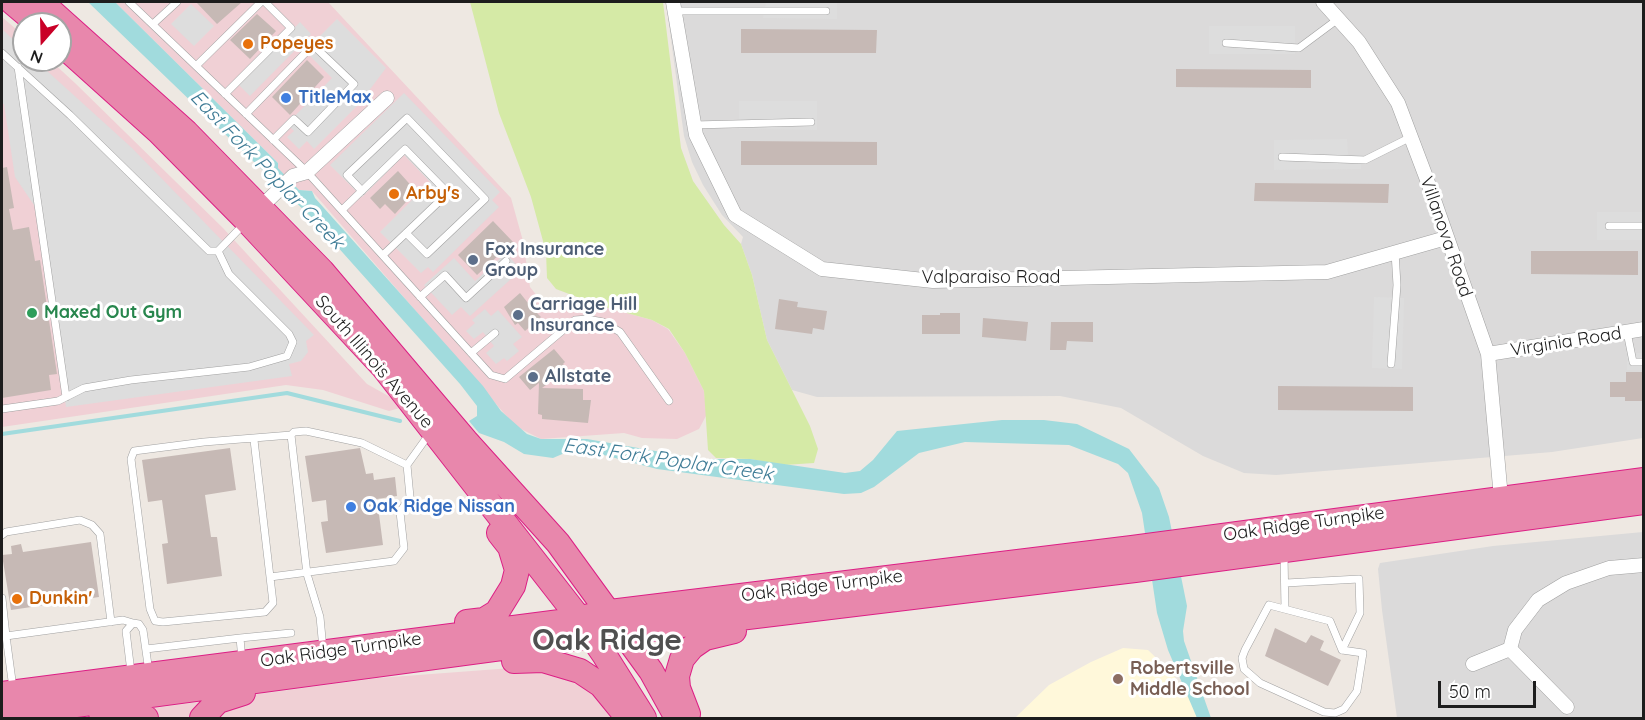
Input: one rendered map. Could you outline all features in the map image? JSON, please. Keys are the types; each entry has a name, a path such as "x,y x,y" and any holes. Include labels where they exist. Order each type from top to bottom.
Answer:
{"highway":[{"path":"12,2 24,12"},
{"name":"South Illinois Avenue","path":"41,2 186,132 322,271 466,441 558,543 651,671 677,718"},
{"name":"South Illinois Avenue","path":"72,54 159,132 260,208 585,627 644,718"},
{"path":"376,645 425,628 483,620 497,612 513,586 517,570 510,547 472,498 458,461"},
{"path":"1283,539 1643,488"},
{"name":"Oak Ridge Turnpike","path":"244,673 323,652 376,645 585,627 624,632 820,607 1180,552 1283,539 1501,498 1643,488"},
{"name":"Oak Ridge Turnpike","path":"8,704 244,673 358,668 585,627 610,612 1013,562 1133,559"},
{"path":"593,589 606,594 624,596 887,564 1013,562"},
{"path":"690,718 678,688 677,676 682,659 692,648 705,638 777,622 820,607"},
{"path":"202,718 226,696 290,686 358,668 543,660 580,671 601,685 628,718"},
{"path":"57,718 122,712 146,718"}],"street":[{"name":"Villanova Road","path":"1323,2 1359,42 1398,103 1411,137 1488,354 1501,498"},
{"name":"Valparaiso Road","path":"674,6 696,135 735,215 822,269 933,281 1327,272 1446,238"},
{"path":"260,208 387,98"},
{"name":"Virginia Road","path":"1488,354 1644,329"},
{"path":"1510,649 1515,630 1538,600 1584,575 1609,568 1644,565"},
{"path":"1473,664 1510,649"},
{"path":"1510,649 1567,707"}],"lane":[{"path":"129,2 273,140 300,174 342,210 492,375 505,379 575,320 587,319 603,322 620,332 669,401"},
{"path":"153,24 177,2"},
{"path":"196,66 263,2 291,28 225,94"},
{"path":"674,6 826,11"},
{"path":"1226,43 1299,48 1338,19"},
{"path":"246,114 313,45 354,84 308,132 294,119 273,140"},
{"path":"19,72 66,397"},
{"path":"23,72 78,123 198,244 208,251 218,252"},
{"path":"362,191 347,175 407,118 485,199 427,254 406,233"},
{"path":"694,125 811,122"},
{"path":"1282,157 1365,160 1411,137"},
{"path":"342,210 405,149 448,193 383,255"},
{"path":"218,252 260,208"},
{"path":"1610,226 1644,226"},
{"path":"2,409 41,404 66,397 84,388 249,367 287,356 293,342 289,334 229,274 218,252"},
{"path":"1391,364 1398,285 1395,252"},
{"path":"420,297 445,275 466,298 506,261"},
{"path":"1627,332 1633,362 1644,362"},
{"path":"471,353 495,333"},
{"path":"270,577 394,561 404,548 400,512 410,497 407,465 433,430"},
{"path":"254,440 273,603 265,612 155,621 150,609 131,459 134,451 204,442 254,440 306,431 362,443 407,465"},
{"path":"291,435 307,574 320,617 323,652"},
{"path":"2,535 6,532 80,520 92,525 100,534 111,622"},
{"path":"1283,539 1286,609"},
{"path":"1286,583 1359,579 1360,613 1342,650"},
{"path":"2,598 6,636 8,704"},
{"path":"1269,605 1330,621 1342,650 1363,652 1362,665 1354,697 1344,709 1335,713 1324,712 1306,705 1250,677 1244,669 1242,658 1253,632 1269,605"},
{"path":"6,636 111,622 139,624 143,630 146,649 141,686"},
{"path":"133,623 126,631 141,686"},
{"path":"146,649 291,633"},
{"path":"240,638 244,673"}],"shaded area":[{"path":"115,2 328,2 511,198 523,241 530,287 538,297 569,306 598,305 652,320 668,329 685,353 704,391 707,414 699,429 677,439 642,438 624,433 541,439 515,426 312,191 299,190 277,168 278,163"},
{"path":"666,2 1643,2 1643,438 1552,452 1276,475 1244,473 1203,456 1121,408 1060,396 817,397 792,390 767,340 752,275 741,244 743,237 722,215 692,162 684,136"},
{"path":"766,2 837,2 837,19 763,18"},
{"path":"191,4 214,26 194,46 171,24"},
{"path":"2,17 12,26 12,72 63,72 223,228 367,384 392,398 400,408 389,411 323,390 286,385 2,427"},
{"path":"337,19 386,68 359,104 314,149 307,141 299,149 287,137 294,131 287,124 332,78 305,51"},
{"path":"300,22 311,34 250,96 239,85"},
{"path":"1209,26 1295,26 1295,54 1209,54"},
{"path":"2,29 12,39 12,72 48,72 132,148 314,335 306,341 308,352 301,361 289,364 292,376 66,407 36,208 15,177 4,104 2,104"},
{"path":"404,93 500,192 492,200 499,207 433,272 428,267 421,273 380,232 430,182 404,155 362,197 330,165"},
{"path":"739,101 817,101 817,130 739,129"},
{"path":"1347,139 1348,155 1361,155 1361,169 1274,170 1274,140"},
{"path":"1597,212 1643,212 1643,240 1597,240"},
{"path":"506,253 521,270 470,316 461,307 452,315 424,285 454,258 475,281"},
{"path":"1374,297 1404,298 1402,369 1372,368"},
{"path":"485,309 491,316 498,310 522,337 513,344 519,351 507,361 504,358 496,364 486,353 494,346 483,332 474,339 466,331 475,323 472,320"},
{"path":"1627,353 1643,353 1643,370 1627,370"},
{"path":"1643,532 1643,718 1397,718 1382,610 1378,569 1380,563 1493,546"},
{"name":"Robertsville Middle School","path":"1123,648 1148,650 1172,673 1193,704 1197,718 1015,718 1049,685"},
{"path":"525,667 558,670 592,692 615,718 139,718 147,709 378,678"}],"green space":[{"path":"470,2 663,2 681,148 693,181 724,225 741,244 752,275 767,340 810,426 818,449 814,463 784,465 750,459 716,458 708,450 704,391 685,353 669,329 652,320 598,305 556,289 547,278 546,252 531,197 499,113"}],"water":[{"name":"East Fork Poplar Creek","path":"88,2 115,2 278,163 278,168 299,190 312,191 315,198 483,386 501,411 527,434 541,439 587,439 701,459 750,459 845,473 860,471 873,460 897,431 1002,420 1044,420 1077,424 1129,449 1159,488 1169,517 1187,606 1183,631 1184,641 1211,718 1197,718 1168,650 1157,613 1142,513 1128,473 1118,464 1069,445 965,442 919,453 874,487 861,493 844,494 657,469 596,453 567,452 553,458 524,454 504,442 479,433 469,421 477,416 477,406 460,384 310,216"}],"building":[{"path":"196,2 242,2 217,24"},
{"path":"257,14 276,31 250,59 230,40"},
{"path":"741,29 877,30 876,53 741,53"},
{"path":"307,60 324,77 290,115 272,97"},
{"path":"1176,69 1311,70 1311,88 1176,87"},
{"path":"741,141 877,142 877,165 741,165"},
{"path":"7,167 14,208 9,209 13,230 29,227 35,261 40,260 57,374 49,375 51,390 2,398 2,168"},
{"name":"Arby's","path":"398,171 416,191 395,214 385,204 380,209 370,198"},
{"path":"1255,183 1389,184 1388,203 1254,201"},
{"path":"493,221 513,242 477,275 458,255"},
{"path":"1531,251 1638,251 1638,275 1531,274"},
{"path":"520,293 528,303 533,299 538,306 534,310 541,317 525,331 518,323 515,325 504,307"},
{"path":"779,299 798,302 797,307 827,311 824,330 813,328 812,334 775,329"},
{"path":"940,313 960,313 960,334 922,334 922,315 940,315"},
{"path":"983,318 1028,322 1026,341 982,337"},
{"path":"1051,322 1093,322 1093,342 1067,341 1066,350 1050,350"},
{"path":"554,349 565,362 563,364 567,369 542,388 583,389 583,400 591,400 588,423 542,419 542,415 538,414 539,383 530,390 519,377"},
{"path":"1626,372 1644,372 1644,401 1625,401 1625,397 1610,397 1610,382 1626,382"},
{"path":"1278,386 1413,387 1413,411 1278,410"},
{"path":"230,448 236,490 205,495 211,537 217,537 222,576 167,584 162,544 168,543 162,500 148,502 142,460"},
{"path":"360,448 366,474 373,473 374,480 395,477 397,496 377,499 383,545 326,553 321,522 328,521 326,500 312,502 305,456"},
{"path":"91,542 99,597 11,610 2,555 12,554 11,546 21,544 23,552"},
{"path":"1275,628 1306,643 1311,635 1324,641 1320,650 1341,660 1328,686 1265,656"}],"waterway":[{"path":"2,434 287,393 400,421"}],"place":[{"name":"Popeyes","path":"248,44"},
{"name":"TitleMax","path":"286,98"},
{"name":"Arby's","path":"394,194"},
{"name":"Fox Insurance Group","path":"473,260"},
{"name":"Maxed Out Gym","path":"32,313"},
{"name":"Carriage Hill Insurance","path":"518,315"},
{"name":"Allstate","path":"533,377"},
{"name":"Oak Ridge Nissan","path":"351,507"},
{"name":"Dunkin'","path":"17,599"},
{"name":"Robertsville Middle School","path":"1118,679"}],"district":[{"name":"Oak Ridge","path":"607,641"}]}
